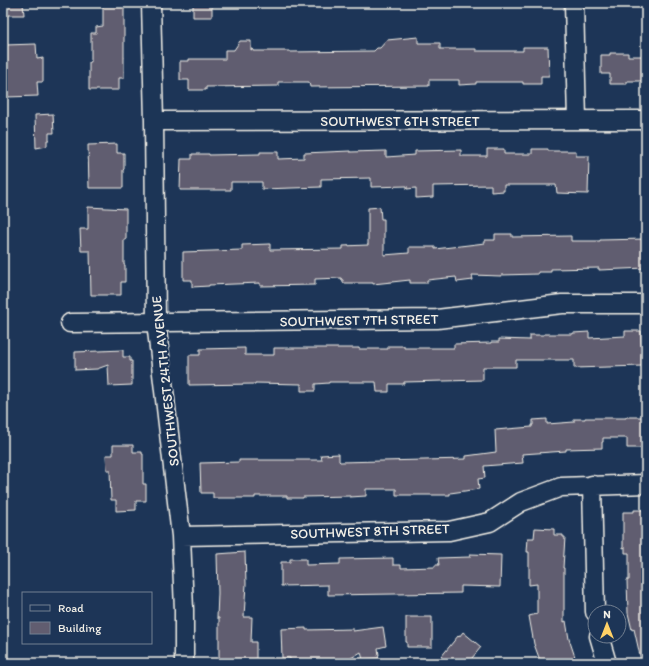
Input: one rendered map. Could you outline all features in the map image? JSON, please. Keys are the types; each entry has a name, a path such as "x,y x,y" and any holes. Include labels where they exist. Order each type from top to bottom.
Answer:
{"street":[{"name":"SOUTHWEST 24TH AVENUE","path":"151,3 156,322 181,536 184,610 184,663"},
{"path":"574,3 576,120"},
{"name":"SOUTHWEST 6TH STREET","path":"154,121 646,120"},
{"name":"SOUTHWEST 7TH STREET","path":"70,323 437,319 562,304 646,304"},
{"name":"SOUTHWEST 8TH STREET","path":"181,536 449,531 490,522 522,502 561,487 646,484"},
{"path":"592,485 595,604"},
{"path":"601,644 607,663"}],"building":[{"path":"3,3 23,3 24,15 3,15"},
{"path":"103,3 124,3 124,78 119,78 119,90 89,90 91,33 96,33 96,27 103,26"},
{"path":"193,3 212,3 212,17 193,17"},
{"path":"418,37 418,43 440,43 440,49 523,51 523,47 548,47 549,76 541,76 541,84 523,84 523,82 476,82 476,84 459,85 459,80 429,80 429,86 310,87 309,82 278,82 278,86 206,87 206,90 189,90 189,80 180,80 180,61 189,61 189,59 225,59 225,50 234,50 240,41 251,41 251,50 253,49 253,51 374,51 377,48 380,48 387,40"},
{"path":"36,44 37,59 43,58 43,82 37,82 38,96 6,97 5,45"},
{"path":"610,53 628,53 628,56 646,56 646,81 627,81 627,84 610,84 610,74 601,74 601,55 610,55"},
{"path":"53,114 54,133 49,133 47,146 36,148 35,115"},
{"path":"117,144 117,153 124,153 123,188 89,188 88,145"},
{"path":"487,149 504,149 504,154 532,154 532,149 548,149 548,151 576,151 576,156 589,156 588,194 557,193 556,185 504,185 504,191 491,192 491,185 433,186 433,197 416,198 416,188 407,189 407,186 371,187 371,178 321,179 321,187 262,189 262,182 231,182 231,190 180,190 181,159 192,159 192,154 260,154 260,152 278,152 278,159 304,158 304,153 386,151 386,157 415,155 415,151 461,150 461,156 487,156"},
{"path":"88,207 126,209 126,240 124,240 125,282 121,282 121,295 91,295 90,251 81,251 80,229 88,229"},
{"path":"380,207 381,219 384,219 384,255 409,253 409,247 435,247 435,249 485,243 485,240 495,240 495,234 512,234 512,237 571,236 571,241 646,239 646,268 599,270 599,268 551,269 551,272 538,272 538,274 501,276 472,275 473,280 457,282 456,277 427,280 427,283 410,283 410,280 373,284 343,283 341,278 315,279 315,285 260,286 260,283 192,287 192,280 183,280 183,252 242,250 242,245 270,244 270,250 343,249 343,246 368,245 368,208"},
{"path":"625,331 641,331 642,366 574,368 574,360 516,360 516,367 483,367 483,380 404,382 404,384 389,384 389,392 377,392 376,382 329,382 315,384 315,391 301,391 301,384 255,383 189,385 189,355 200,355 200,349 245,348 245,355 274,355 274,348 388,349 388,346 404,346 404,348 454,348 454,344 491,343 499,342 499,339 530,340 530,335 589,332 589,338 625,336"},
{"path":"123,350 123,357 130,357 130,361 132,361 132,385 109,386 108,365 97,369 75,370 75,352"},
{"path":"644,417 644,448 627,448 627,438 603,438 602,448 566,449 566,451 522,454 523,463 484,466 485,478 478,479 479,489 450,493 450,495 396,495 396,489 366,489 366,496 303,498 287,498 287,496 255,496 255,498 213,498 213,493 201,493 200,463 239,462 239,460 322,460 321,455 339,454 340,462 466,459 466,456 496,452 495,430 532,427 533,420 547,419 547,424 574,422 574,419 585,418"},
{"path":"113,445 133,445 133,452 142,452 143,454 143,484 146,484 146,501 136,501 136,510 116,511 116,500 111,500 110,470 107,470 106,455 113,455"},
{"path":"634,510 646,510 646,660 641,660 634,629 632,630 628,613 627,580 629,580 629,553 625,553 625,547 623,548 623,512 634,512"},
{"path":"535,528 554,529 554,535 563,535 563,537 565,537 563,568 564,622 566,621 569,639 577,663 541,663 534,644 529,616 537,614 537,584 529,585 529,552 527,552 528,538 534,538"},
{"path":"245,552 246,584 244,617 252,617 251,642 256,642 256,663 221,663 221,659 219,659 219,618 217,618 217,554"},
{"path":"470,554 501,555 500,587 461,586 461,593 328,595 328,585 281,586 281,562 290,562 290,559 306,559 306,565 340,564 340,559 393,558 393,565 401,565 401,568 435,567 435,565 439,565 438,558 470,557"},
{"path":"406,617 432,617 432,647 407,647"},
{"path":"383,627 386,646 378,648 379,658 363,660 361,652 343,663 290,663 290,658 282,658 281,629 353,629 353,631"},
{"path":"463,632 481,647 468,663 448,663 441,657"}]}
